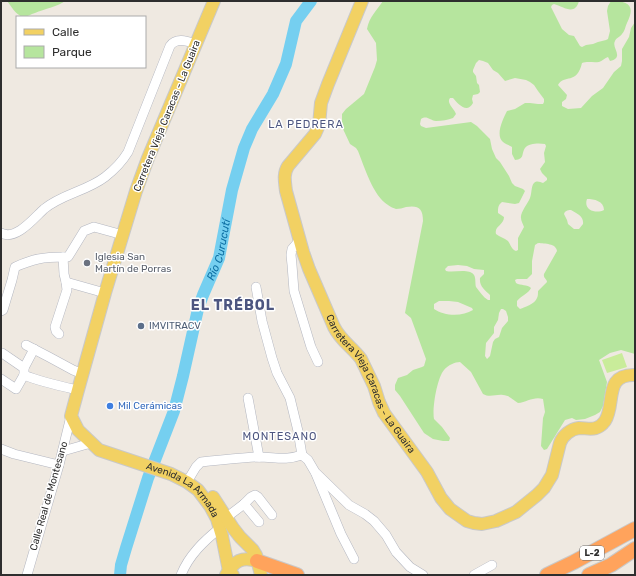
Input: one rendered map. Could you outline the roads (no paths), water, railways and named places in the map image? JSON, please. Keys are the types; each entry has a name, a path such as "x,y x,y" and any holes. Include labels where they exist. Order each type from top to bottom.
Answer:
{"highway":[{"name":"L-2","path":"547,575 635,529"},
{"name":"L-2","path":"589,575 611,565 635,549"},
{"path":"257,561 297,575"}],"main road":[{"name":"Carretera Vieja Caracas - La Guaira","path":"362,1 328,84 315,134 285,171 286,191 309,269 334,327 342,340 361,359 374,386 384,413 427,472 441,498 450,509 467,521 474,523 482,524 496,522 516,512 544,488 552,475 562,438 579,428 592,429 600,426 608,415 615,384 621,377 635,375"},
{"name":"Carretera Vieja Caracas - La Guaira","path":"71,416 105,293 136,191 148,158 196,44 211,2"},
{"name":"Avenida La Armada","path":"71,416 78,430 91,443 172,472 202,486 213,497 240,537 256,554 261,575"},
{"name":"Avenida La Armada","path":"188,480 205,498 214,512 220,528 229,574"},
{"path":"229,574 235,564 242,560 247,558 257,561"}],"street":[{"path":"1,233 4,235 10,235 20,231 46,208 95,184 105,178 121,163 128,152 129,146 170,46 178,40 196,44"},
{"path":"1,311 3,310 15,267 39,258 68,258 84,231 94,227 122,235"},
{"path":"299,239 292,249 291,255 294,291 311,347 318,362"},
{"path":"59,334 55,327 66,290 63,257"},
{"path":"66,282 105,293"},
{"path":"256,287 262,321 272,358 277,373 290,398 302,455 308,460 315,472 340,534 354,559"},
{"path":"1,379 16,389 24,372 30,347 83,374"},
{"path":"2,353 36,380 78,390"},
{"path":"248,398 259,457"},
{"name":"Calle Real de Montesano","path":"27,575 63,451 71,416"},
{"path":"63,451 91,443"},
{"path":"1,449 14,454 59,465"},
{"path":"188,480 201,462 259,457 285,459 302,455"},
{"path":"315,472 349,504 374,521 386,535 396,552 410,567 423,575"},
{"path":"227,517 255,495 272,515"},
{"path":"244,504 259,522"},
{"path":"181,575 185,565 203,542 220,528"},
{"path":"474,575 492,564"}],"waterway":[{"name":"Río Curucutí","path":"120,575 121,565 148,478 174,411 198,309 219,258 232,190 244,148 252,129 273,94 286,64 296,21 311,1"}],"place":[{"name":"Iglesia San Martín de Porras","path":"87,263"},
{"name":"IMVITRACV","path":"141,326"},
{"name":"Mil Cerámicas","path":"110,406"}],"district":[{"name":"LA PEDRERA","path":"306,124"},
{"name":"EL TRÉBOL","path":"233,305"},
{"name":"MONTESANO","path":"280,436"}]}
